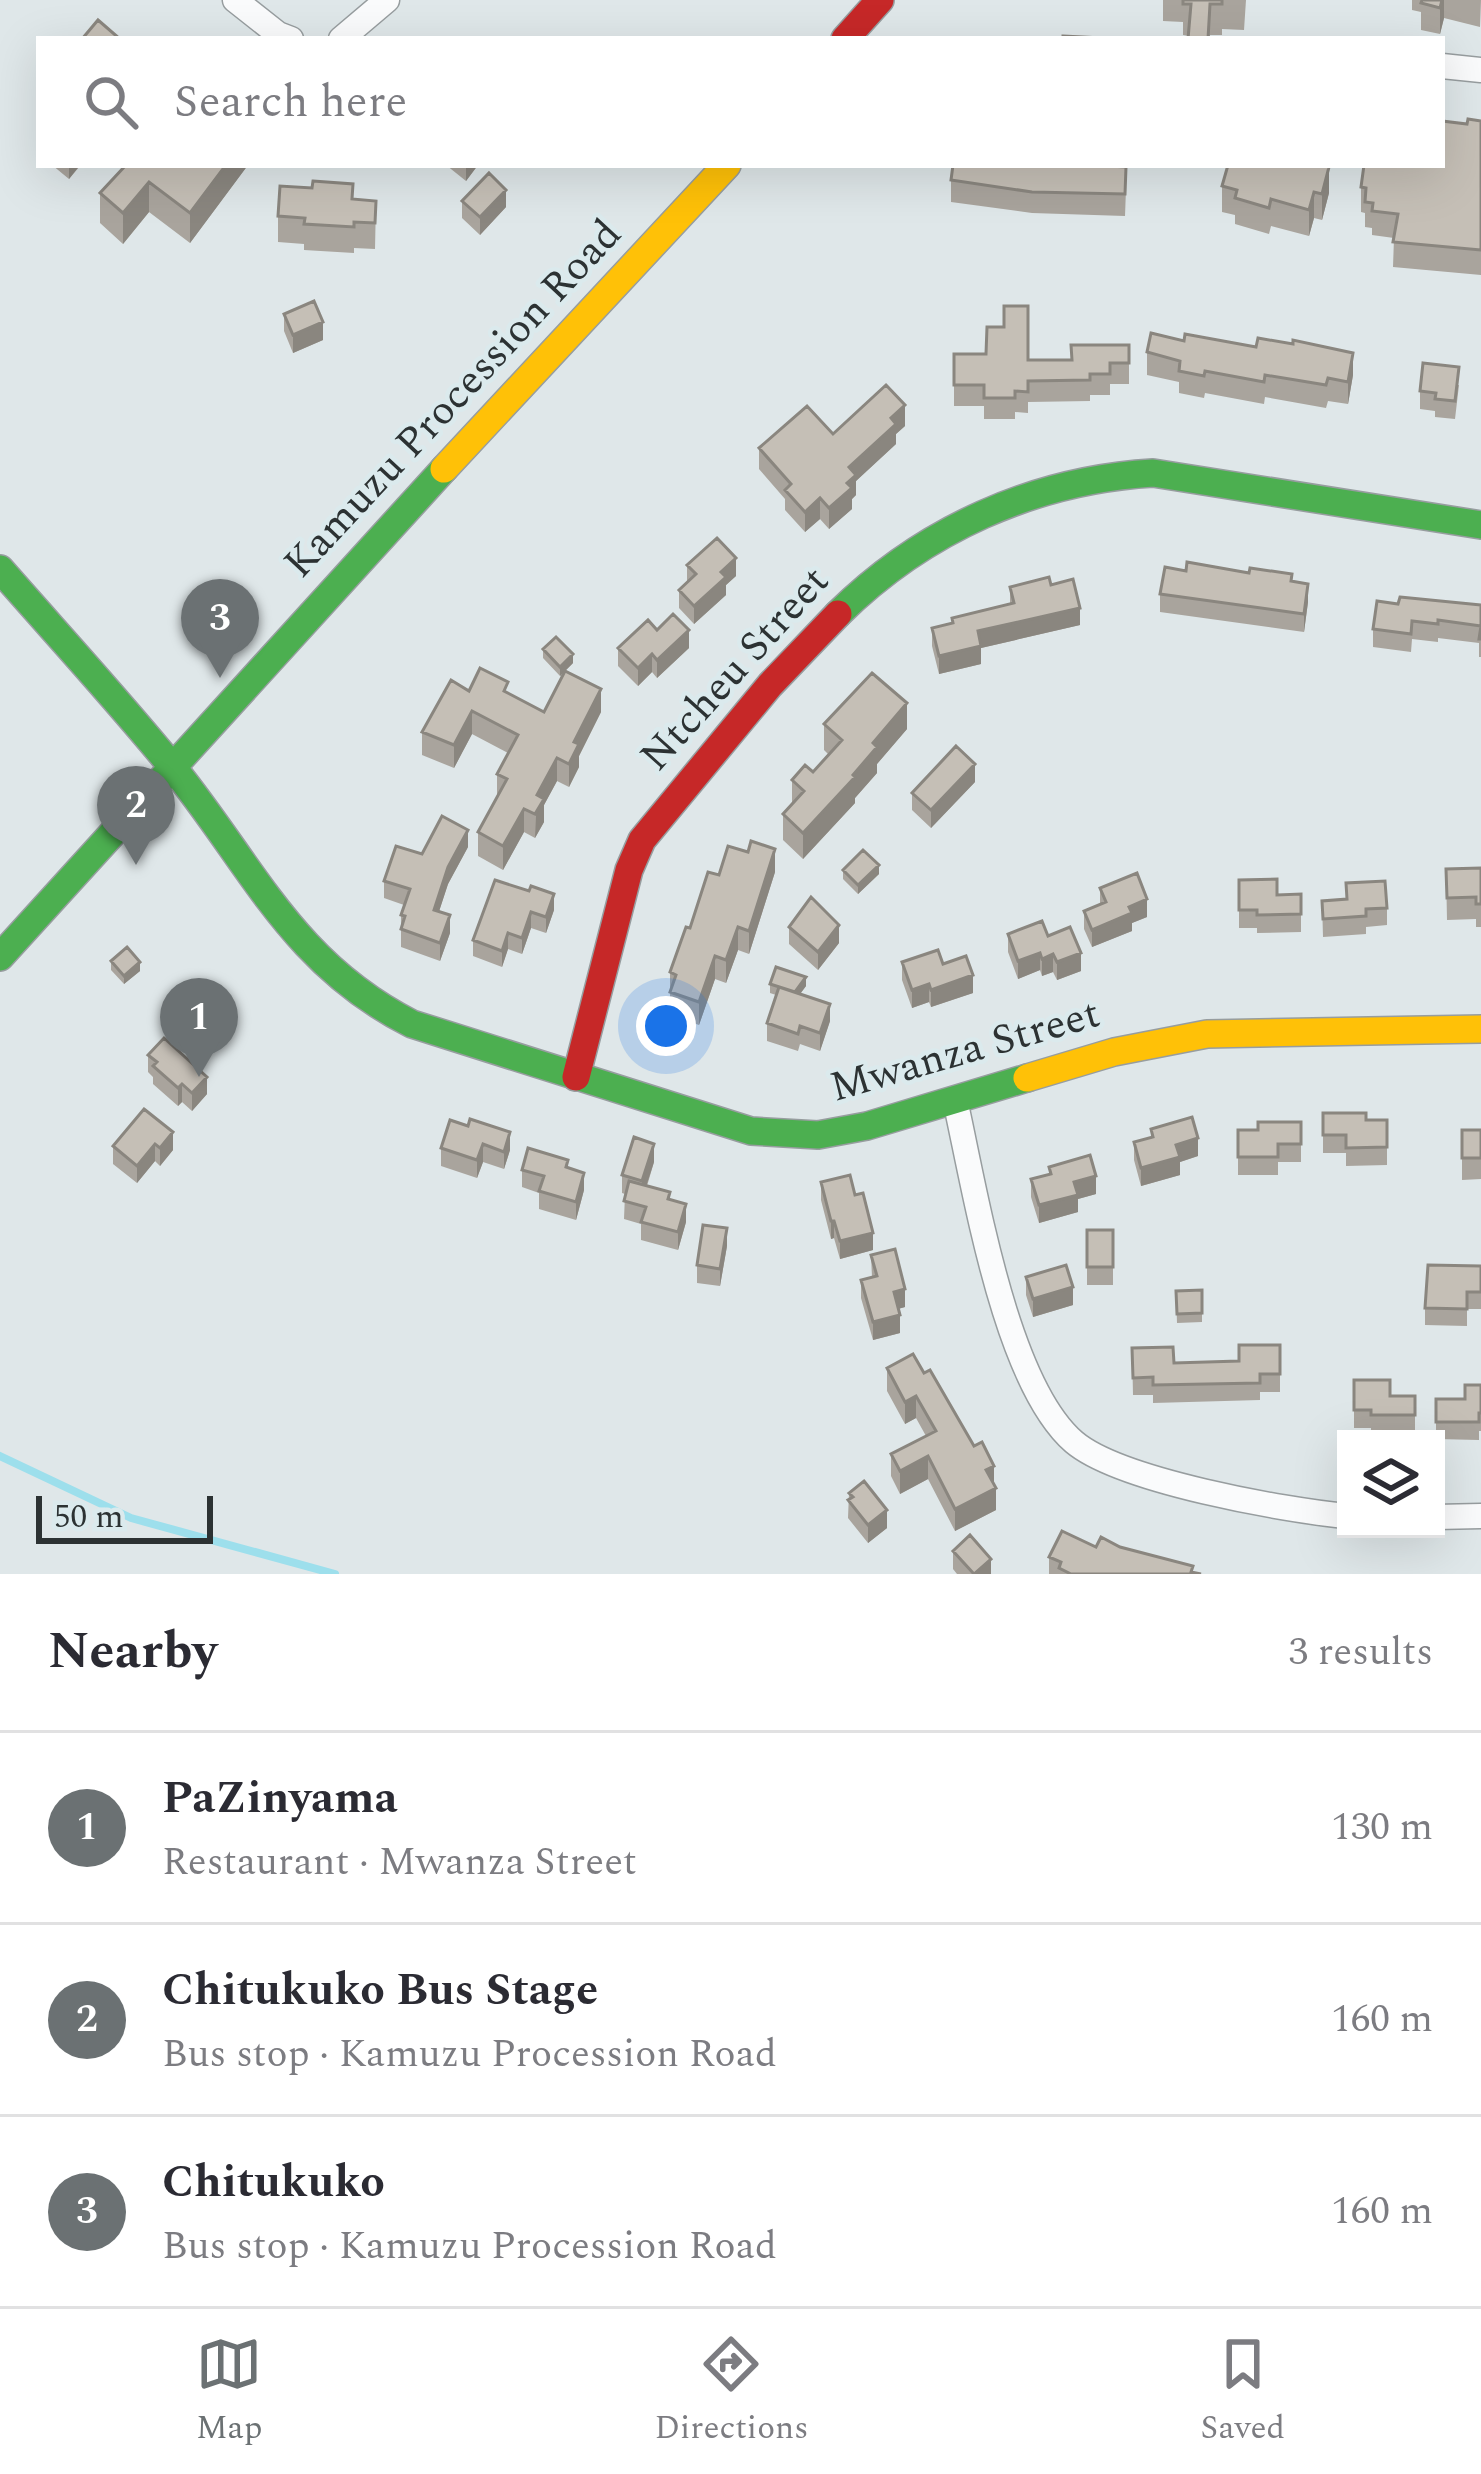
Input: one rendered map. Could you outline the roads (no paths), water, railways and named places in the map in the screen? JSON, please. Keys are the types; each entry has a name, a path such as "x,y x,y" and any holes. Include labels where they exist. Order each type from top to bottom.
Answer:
{"main road":[{"path":"848,36 880,0"},
{"name":"Kamuzu Procession Road","path":"0,957 724,168"},
{"name":"Ntcheu Street","path":"576,1077 629,870 642,840 838,613 915,551 996,507 1137,473 1481,525"},
{"name":"Mwanza Street","path":"0,569 172,766 300,940 367,1001 412,1024 576,1077 774,1134 839,1132 1114,1052 1207,1034 1481,1029"}],"street":[{"path":"235,0 283,36"},
{"path":"345,36 387,0"},
{"path":"1445,66 1481,70"},
{"path":"955,1100 1004,1312 1043,1401 1072,1441 1119,1465 1181,1485 1337,1515"},
{"path":"1445,1517 1481,1516"}],"waterway":[{"path":"0,1456 131,1518 335,1574"}],"place":[{"name":"Chitukuko","path":"220,678"},
{"name":"Chitukuko Bus Stage","path":"136,865"},
{"name":"PaZinyama","path":"199,1077"}]}
